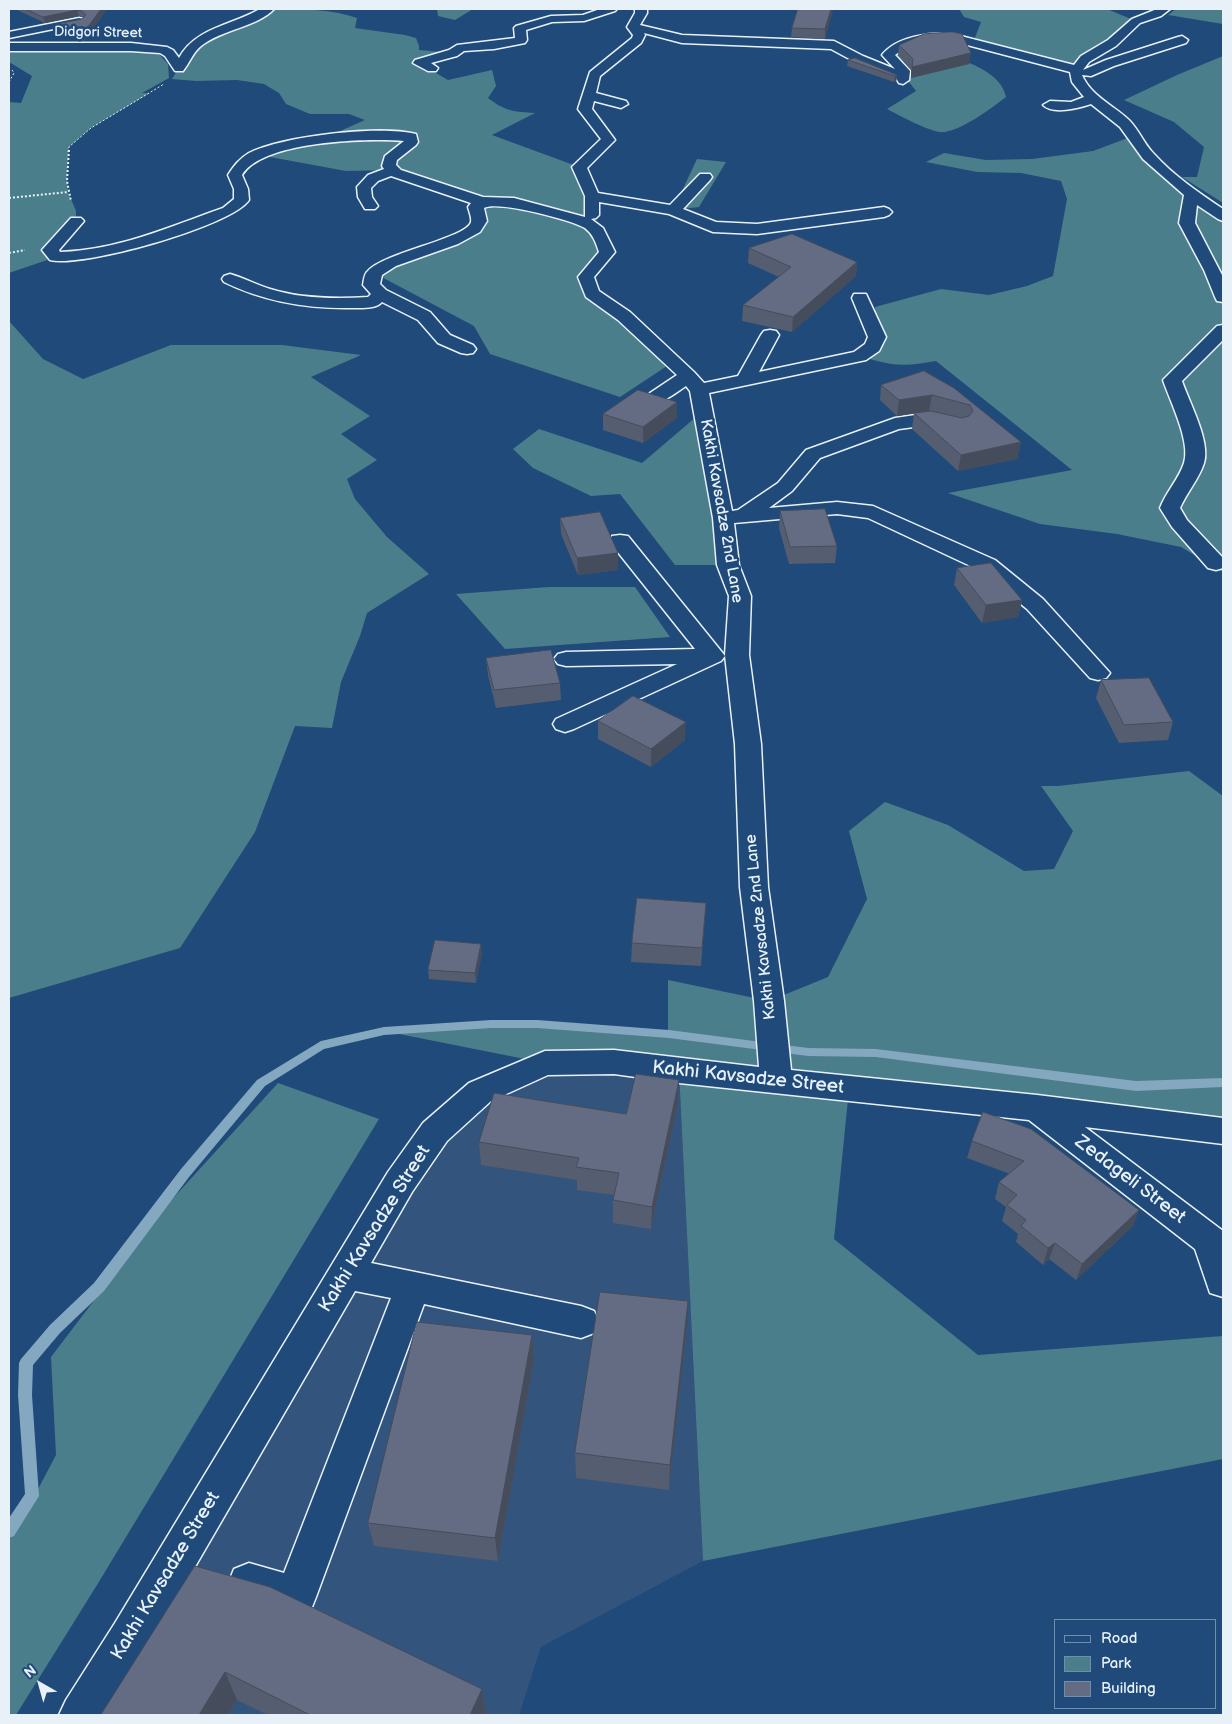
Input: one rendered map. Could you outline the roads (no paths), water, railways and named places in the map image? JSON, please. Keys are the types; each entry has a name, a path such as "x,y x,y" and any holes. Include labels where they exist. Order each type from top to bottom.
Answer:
{"street":[{"path":"250,14 268,9"},
{"path":"432,68 419,63 453,53 461,48 521,40 520,28 569,13 584,18 611,9"},
{"path":"632,27 641,13 640,9"},
{"path":"1076,74 1085,59 1112,43 1136,21 1157,14 1164,9"},
{"name":"Didgori Street","path":"9,47 168,47 169,53 179,68 190,50 203,39 250,14"},
{"path":"9,36 79,21"},
{"path":"930,24 937,36"},
{"path":"632,27 667,36 704,40 774,38"},
{"path":"590,224 592,196 579,166 608,140 585,109 594,75 637,40 639,35 632,27"},
{"path":"667,36 674,47"},
{"path":"735,40 834,46 903,78 904,71 888,55 901,46 937,36 953,38 1076,74 1182,40"},
{"path":"24,47 63,38"},
{"path":"1076,74 1092,99 1125,125 1146,153 1166,175 1191,195 1223,216"},
{"path":"588,95 621,104"},
{"path":"1050,105 1072,106 1092,99"},
{"path":"76,221 50,250 56,257 100,254 228,211 242,200 241,189 235,175 242,165 259,155 322,140 391,134 410,137 411,142 390,159 389,166 393,170 422,183 482,202 496,200 515,202 590,224 599,232 607,252 586,277 592,293 624,316 693,383"},
{"path":"1159,148 1166,175"},
{"path":"370,206 365,197 364,187 373,178 393,170"},
{"path":"673,210 705,177"},
{"path":"1191,195 1187,223 1212,270 1223,297"},
{"path":"592,196 673,210 713,227 756,229 884,212"},
{"path":"376,305 371,285 374,273 390,263 452,241 475,229 479,221 476,207 482,202"},
{"path":"230,280 262,294 325,304 376,305 424,316 444,340 467,349"},
{"path":"657,397 693,383 744,381 860,356 873,347 877,337 860,298"},
{"path":"1216,563 1179,523 1170,508 1174,497 1189,475 1196,458 1193,439 1172,380 1223,330"},
{"path":"744,381 770,335"},
{"name":"Kakhi Kavsadze 2nd Lane","path":"693,383 733,517 728,565 740,596 737,655 748,744 754,887 769,1001 775,1073"},
{"path":"733,517 785,487 813,454 895,424 929,419 959,426"},
{"path":"733,517 836,508 873,512 988,565 1035,604 1098,674"},
{"path":"620,542 713,656"},
{"path":"566,659 737,655"},
{"path":"565,724 713,656"},
{"name":"Kakhi Kavsadze Street","path":"81,1715 130,1638 400,1182 435,1132 480,1092 545,1062 614,1062 679,1071 775,1073 1223,1131"},
{"name":"Zedageli Street","path":"1036,1108 1217,1247"},
{"path":"1217,1247 1223,1282"},
{"path":"347,1274 413,1286 581,1322"},
{"path":"173,1564 295,1597 413,1286"}],"waterway":[{"path":"9,1531 32,1496 25,1395 26,1363 55,1329 99,1287 185,1173 261,1083 321,1045 384,1031 491,1024 537,1024 669,1034 808,1052 876,1053 1136,1086 1223,1083"}]}
